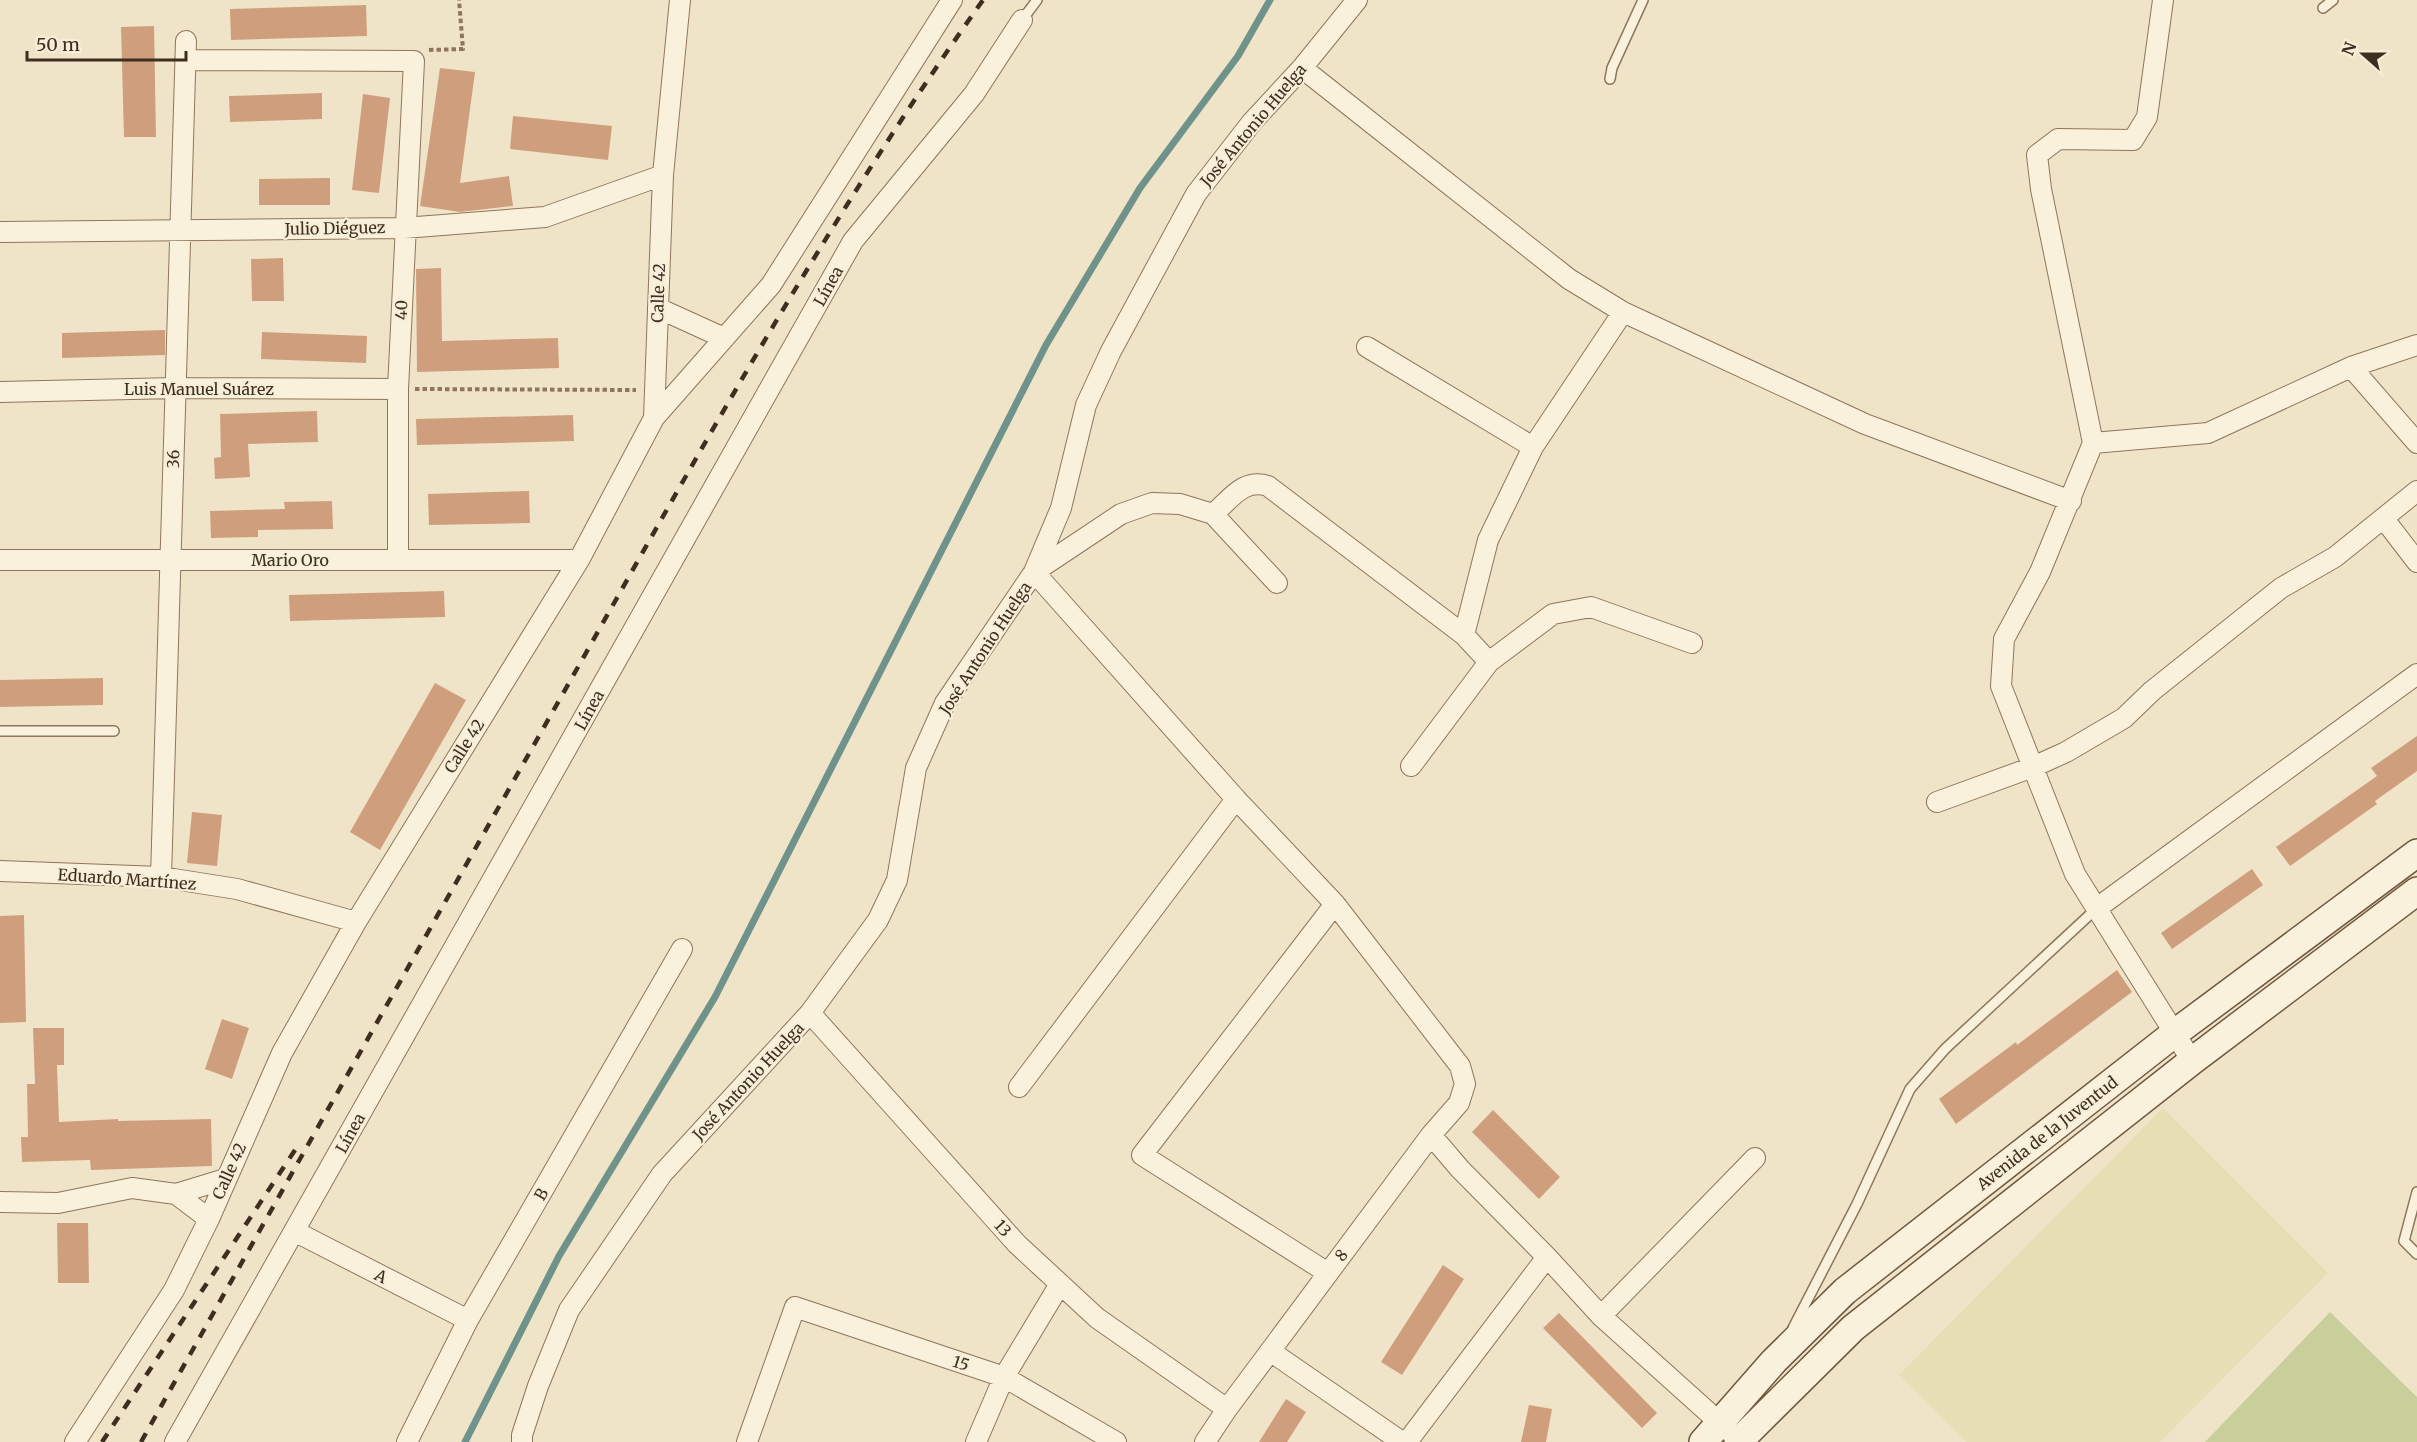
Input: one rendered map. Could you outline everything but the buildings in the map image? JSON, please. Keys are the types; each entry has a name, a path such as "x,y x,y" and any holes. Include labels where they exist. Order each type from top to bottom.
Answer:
{"main road":[{"name":"Avenida de la Juventud","path":"1711,1432 1774,1361 1845,1291 2175,1033 2417,853"},
{"name":"Avenida de la Juventud","path":"1738,1441 1853,1329 2192,1061 2417,891"}],"street":[{"name":"Calle 42","path":"75,1442 174,1290 282,1053 356,922 579,560 654,418 663,175 680,0"},
{"path":"654,418 771,285 952,0"},
{"name":"José Antonio Huelga","path":"522,1442 522,1435 538,1386 569,1310 662,1174 810,1013 878,920 897,880 916,768 945,704 1034,572 1061,508 1086,405 1111,351 1196,194 1252,122 1302,68 1357,0"},
{"path":"2163,0 2147,117 2133,140 2058,139 2037,155 2041,189 2092,443 2071,501 2040,572 2004,639 2001,686 2075,874 2192,1061"},
{"name":"Línea","path":"175,1442 853,241 974,94 1022,20"},
{"name":"36","path":"161,877 186,51 414,61"},
{"name":"40","path":"398,560 398,389 404,228 414,61"},
{"path":"1302,68 1569,279 1623,312 1865,423 2071,501"},
{"name":"Julio Diéguez","path":"0,232 404,228 545,217 663,175"},
{"path":"658,308 724,338"},
{"path":"1464,635 1488,540 1533,447 1623,312"},
{"path":"2092,443 2208,433 2351,367 2417,345"},
{"path":"1367,347 1533,447"},
{"path":"2351,367 2417,443"},
{"name":"Luis Manuel Suárez","path":"0,392 176,388 398,389"},
{"path":"1213,514 1246,484 1257,482 1268,486 1464,635 1488,662"},
{"path":"1937,802 2033,767 2093,738 2124,718 2152,691 2281,588 2335,557 2417,491"},
{"path":"1277,583 1213,514 1180,504 1152,503 1121,514 1034,572 1236,799 1335,904 1142,1155 1328,1273"},
{"path":"2384,519 2417,562"},
{"name":"Mario Oro","path":"0,560 579,560"},
{"path":"1411,766 1488,662 1553,614 1591,607 1692,643"},
{"path":"2097,908 2417,674"},
{"path":"1019,1087 1236,799"},
{"name":"Eduardo Martínez","path":"0,872 161,877 237,889 356,922"},
{"name":"8","path":"1205,1442 1227,1409 1431,1135 1459,1103 1465,1084 1460,1066 1335,904"},
{"name":"B","path":"407,1442 468,1320 682,949"},
{"name":"13","path":"810,1013 1017,1244 1097,1318 1227,1409"},
{"path":"1431,1135 1460,1169 1547,1257 1711,1432 1738,1441"},
{"path":"1601,1316 1755,1158"},
{"path":"0,1202 58,1203 132,1188 176,1194 225,1179"},
{"path":"176,1194 208,1219"},
{"name":"A","path":"294,1231 468,1320"},
{"path":"1407,1442 1547,1257"},
{"path":"976,1442 1004,1377 1060,1284"},
{"name":"15","path":"747,1442 795,1307 1004,1377 1116,1442"},
{"path":"1270,1351 1402,1442"}],"lane":[{"name":"Línea","path":"1022,20 1037,0"},
{"path":"1610,79 1612,68 1643,0"},
{"path":"2323,8 2333,0"},
{"path":"0,731 114,731"},
{"path":"1774,1361 1857,1204 1910,1089 1945,1049 2097,908"},
{"path":"2417,1192 2404,1241 2417,1254"}],"path":[{"path":"414,61 422,50 463,50 459,0"},
{"path":"398,389 655,390"}],"shaded area":[{"path":"2163,1108 2328,1273 2160,1442 1966,1442 1899,1375"}],"green space":[{"path":"2330,1312 2417,1397 2417,1442 2205,1442"}],"waterway":[{"path":"465,1442 559,1256 715,997 1046,345 1140,188 1238,56 1270,0"}],"railway":[{"path":"141,1442 674,497 772,328 874,162 983,0"},
{"path":"102,1442 299,1144"}]}
